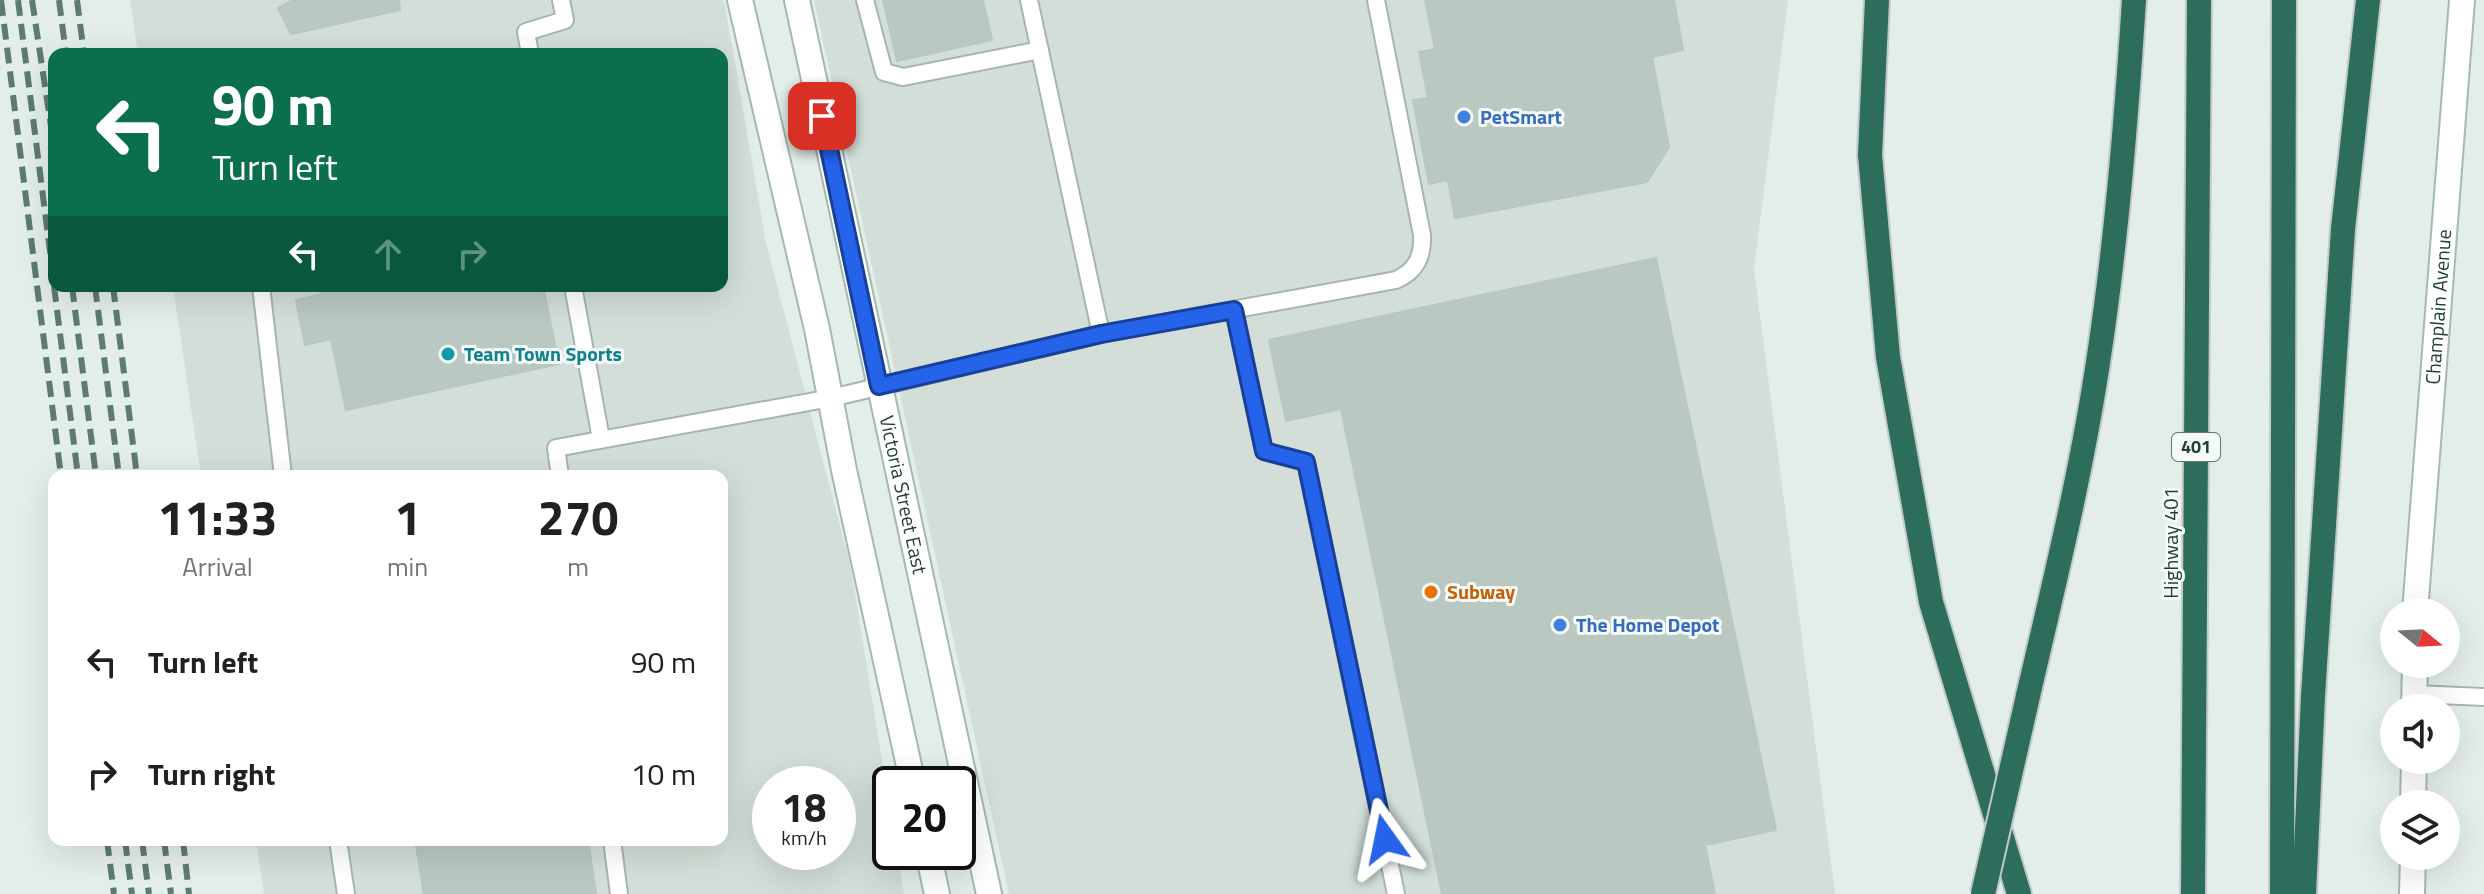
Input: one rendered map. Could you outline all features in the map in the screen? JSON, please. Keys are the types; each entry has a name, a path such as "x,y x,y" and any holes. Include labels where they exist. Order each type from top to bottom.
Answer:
{"highway":[{"path":"1877,0 1870,155 1888,357 1931,602 2019,894"},
{"path":"1983,894 2079,472 2097,369 2123,173 2134,0"},
{"name":"Highway 401","path":"2193,894 2199,0"},
{"path":"2282,894 2284,0"},
{"path":"2304,894 2313,696 2343,229 2368,0"}],"main road":[{"path":"740,0 831,398 909,766"},
{"name":"Victoria Street East","path":"797,0 989,894"},
{"name":"Champlain Avenue","path":"2416,598 2462,0"},
{"path":"932,870 937,894"},
{"path":"2412,894 2413,870"}],"lane":[{"path":"529,48 526,32 565,20 561,0"},
{"path":"865,0 884,72 903,77 1040,50"},
{"path":"1029,0 1101,334"},
{"path":"559,470 556,448 831,398 1101,334 1396,280 1409,275 1423,249 1422,235 1376,0"},
{"path":"262,292 282,470"},
{"path":"574,292 601,439"},
{"path":"1234,310 1264,451 1306,462 1396,894"},
{"path":"2460,698 2484,697"},
{"path":"339,846 346,894"},
{"path":"613,846 619,894"}],"shaded area":[{"path":"130,0 724,0 766,243 851,568 883,766 872,766 872,870 900,870 904,894 264,894 257,846 728,846 728,470 200,470 174,292 728,292 728,48 137,48"},
{"path":"814,0 1788,0 1754,269 1835,894 1009,894"}],"building":[{"path":"293,0 399,0 400,10 291,34 278,8"},
{"path":"883,0 983,0 992,40 897,61"},
{"path":"1425,0 1674,0 1683,50 1652,57 1669,147 1647,182 1455,218 1448,180 1429,184 1413,100 1428,98 1419,52 1435,49"},
{"name":"The Home Depot","path":"1656,258 1776,830 1705,845 1715,894 1442,894 1341,409 1286,421 1269,340"},
{"name":"Team Town Sports","path":"544,292 559,364 346,410 331,339 305,345 296,300 322,294"},
{"path":"416,846 589,846 596,894 424,894"}],"railway":[{"path":"1,0 60,470"},
{"path":"18,0 48,236"},
{"path":"32,0 48,106"},
{"path":"59,0 65,48"},
{"path":"77,0 83,48"},
{"path":"55,292 77,470"},
{"path":"73,292 95,470"},
{"path":"96,292 118,470"},
{"path":"114,292 136,470"},
{"path":"108,846 114,894"},
{"path":"126,846 132,894"},
{"path":"143,846 149,894"},
{"path":"165,846 171,894"},
{"path":"184,846 189,894"}],"place":[{"name":"PetSmart","path":"1464,117"},
{"name":"Team Town Sports","path":"448,354"},
{"name":"Subway","path":"1431,592"},
{"name":"The Home Depot","path":"1560,625"}],"route":[{"path":"822,116 879,386 1101,334 1234,310 1264,451 1306,462 1385,839"}]}
